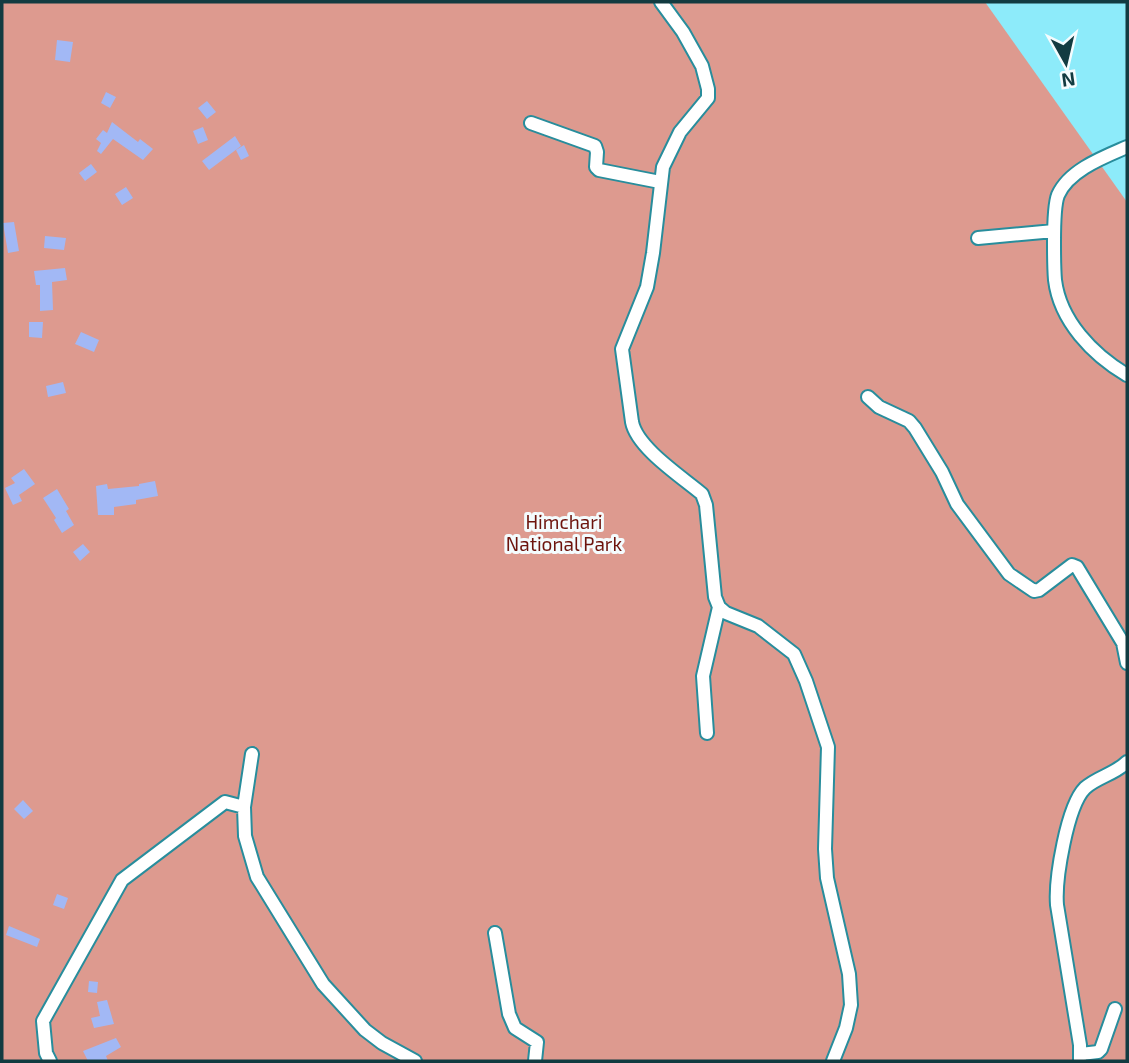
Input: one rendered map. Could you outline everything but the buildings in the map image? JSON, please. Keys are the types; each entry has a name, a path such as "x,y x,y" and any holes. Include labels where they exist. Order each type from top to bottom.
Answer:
{"street":[{"path":"661,2 683,32 702,66 708,98 680,132 663,167 649,275 624,342 623,364 634,430 648,449 702,494 706,505 715,597 719,607 726,613 758,626 794,654 828,747 825,849 827,878 849,974 852,1005 833,1061"},
{"path":"531,123 595,146 598,170 660,182"},
{"path":"1127,147 1088,164 1074,175 1058,195 1054,231 1055,281 1062,309 1076,331 1112,366 1127,375"},
{"path":"978,238 1054,231"},
{"path":"868,397 879,407 909,421 915,428 942,472 957,504 1009,574 1034,591 1072,565 1077,567 1123,643 1127,663"},
{"path":"707,733 703,676 719,607"},
{"path":"252,754 244,807 245,836 257,877 323,984 365,1030 415,1061"},
{"path":"1115,1009 1101,1049 1080,1058 1056,887 1058,869 1080,794 1096,780 1120,769 1127,762"},
{"path":"50,1061 46,1053 43,1021 122,880 225,802 244,807"},
{"path":"495,933 509,1014 515,1028 537,1042 535,1061"}],"green space":[{"name":"Himchari National Park","path":"2,2 985,2 1127,202 1127,1061 2,1061"}]}
